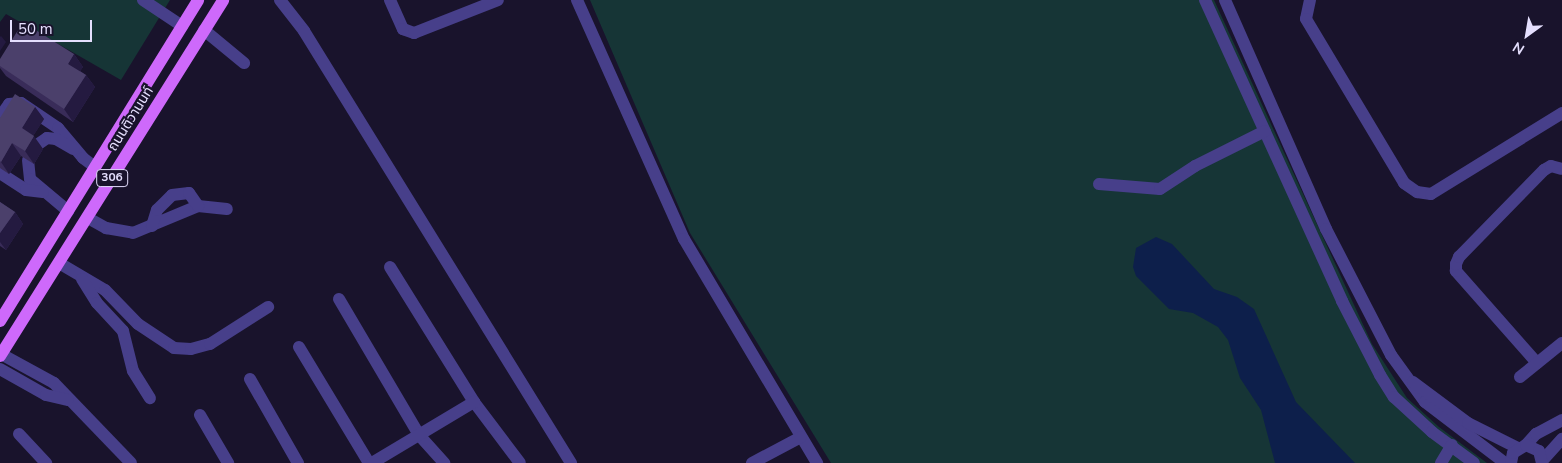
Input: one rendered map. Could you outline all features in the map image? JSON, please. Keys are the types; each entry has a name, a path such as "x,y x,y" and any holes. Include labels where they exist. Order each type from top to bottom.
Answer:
{"main road":[{"name":"ถนนติวานนท์","path":"0,321 198,0"},
{"name":"ถนนติวานนท์","path":"0,355 88,218 223,0"}],"street":[{"path":"143,0 182,26"},
{"path":"280,0 304,31 571,463"},
{"path":"390,0 400,25 408,32 481,3 498,0"},
{"path":"578,0 684,239 817,463"},
{"path":"1205,0 1342,301 1380,375 1394,397 1474,463"},
{"path":"1225,0 1359,297 1407,378 1425,402 1445,420 1505,463"},
{"path":"1310,0 1306,19 1404,183 1417,192 1431,194 1562,113"},
{"path":"204,30 244,63"},
{"path":"2,109 14,102 21,103 58,128 82,158"},
{"path":"1100,184 1160,189 1195,166 1265,131"},
{"path":"37,145 47,138 56,139 95,167"},
{"path":"28,160 30,178 43,192 68,210"},
{"path":"1537,363 1456,272 1456,264 1459,257 1544,170 1551,166 1562,169"},
{"path":"0,174 26,190 43,192"},
{"path":"152,226 157,210 172,195 189,193 198,206"},
{"path":"88,218 122,232 133,233 198,206 227,209"},
{"path":"59,263 121,303 138,324 174,348 191,349 210,344 268,306"},
{"path":"390,267 474,402 520,463"},
{"path":"80,276 97,303 126,338 133,371 150,398"},
{"path":"339,298 419,435 444,463"},
{"path":"126,338 138,324"},
{"path":"1520,376 1562,343"},
{"path":"299,347 371,463 474,402"},
{"path":"0,355 54,383 67,400 131,463"},
{"path":"0,369 46,395 67,400"},
{"path":"1407,378 1468,423 1522,446 1539,451 1542,462"},
{"path":"250,379 298,463"},
{"path":"200,415 228,463"},
{"path":"1511,463 1513,453 1536,434 1562,420"},
{"path":"18,434 46,463"},
{"path":"752,463 801,437"},
{"path":"1542,462 1562,439"},
{"path":"1441,463 1452,445"}],"green space":[{"path":"0,0 170,0 121,80 6,14 0,22"},
{"path":"590,0 1214,0 1372,344 1407,398 1439,427 1487,463 831,463 690,233"}],"water":[{"path":"1156,237 1172,244 1214,289 1237,297 1254,309 1296,402 1355,463 1275,463 1261,410 1240,378 1228,340 1218,327 1193,313 1169,309 1136,276 1133,267 1136,248"}],"building":[{"path":"23,22 74,54 68,64 86,75 64,109 0,66 0,59"},
{"path":"15,94 35,107 22,128 34,136 25,151 12,143 1,162 0,118"},
{"path":"0,202 15,212 0,233"}]}
